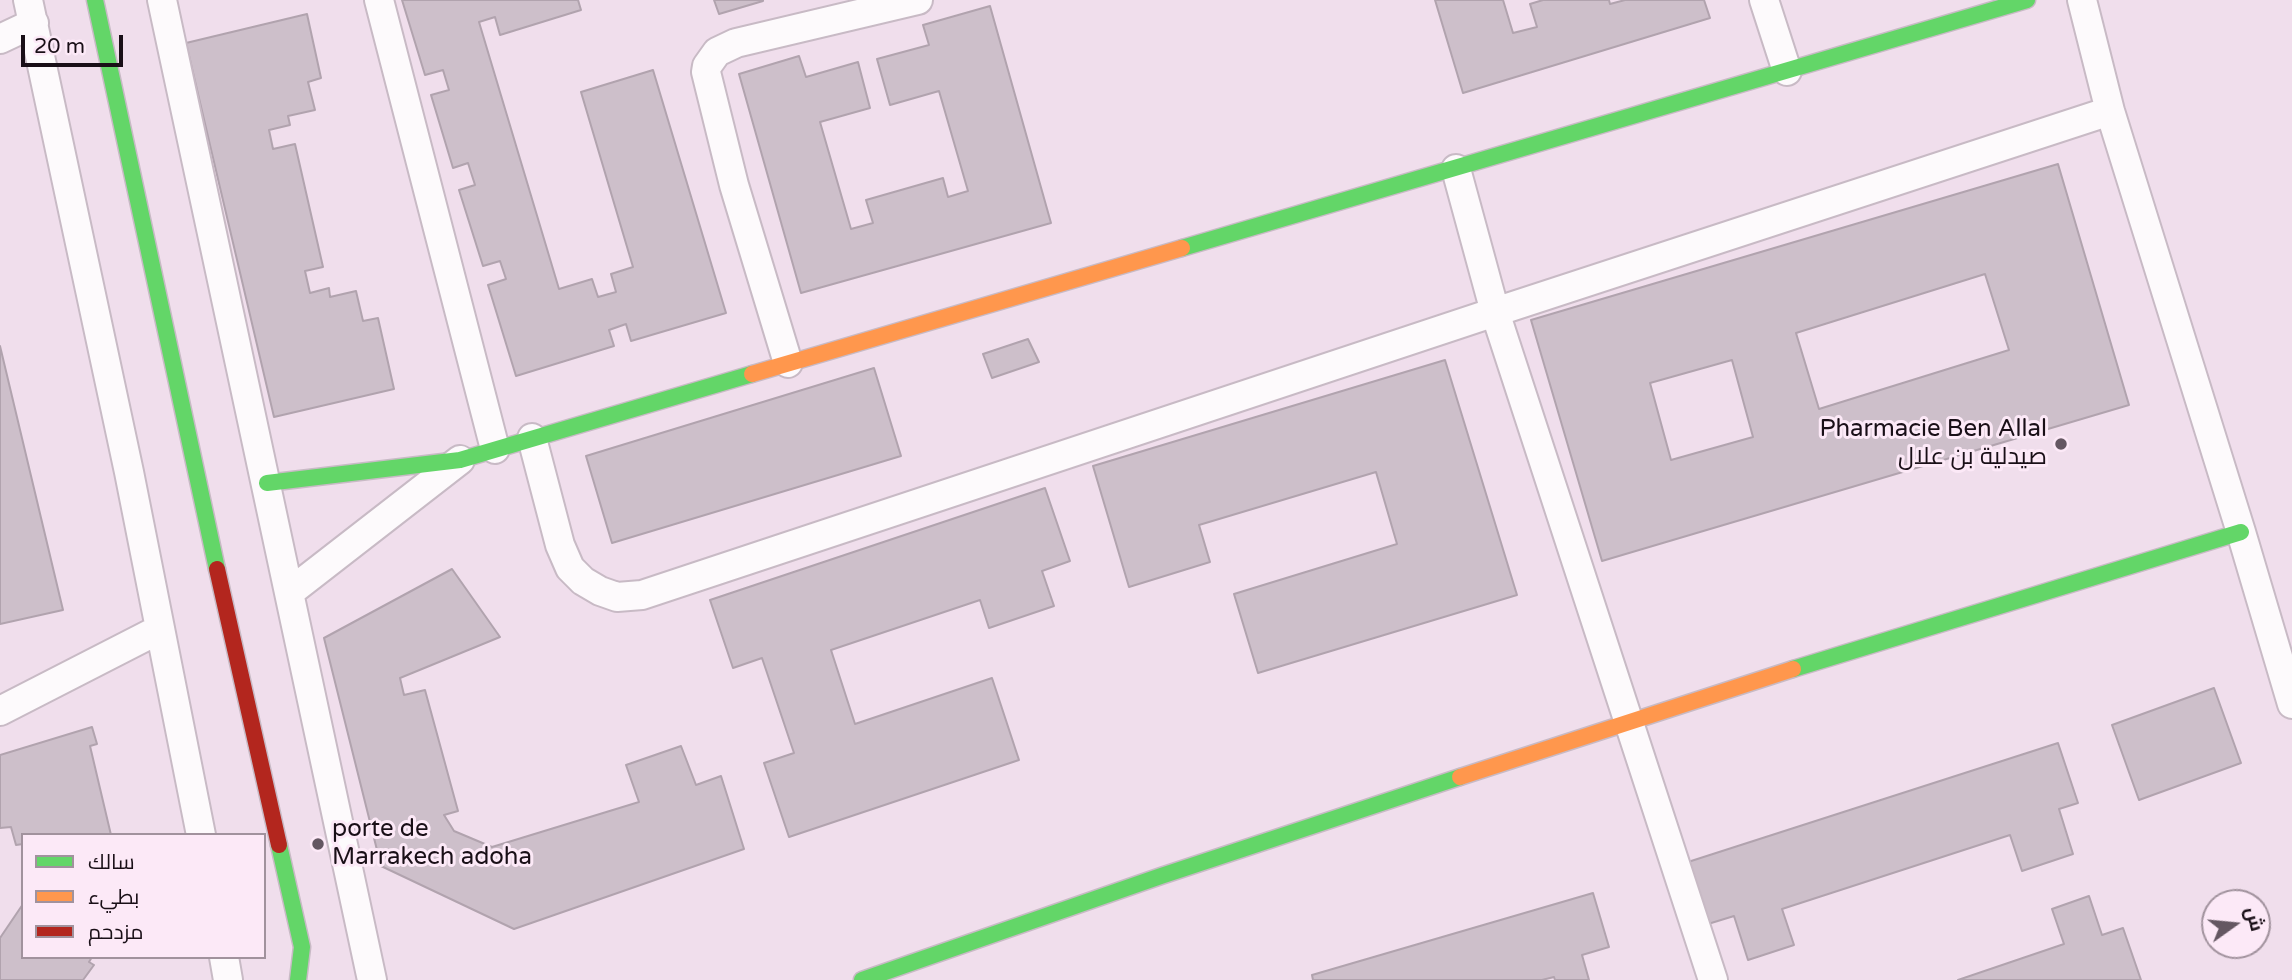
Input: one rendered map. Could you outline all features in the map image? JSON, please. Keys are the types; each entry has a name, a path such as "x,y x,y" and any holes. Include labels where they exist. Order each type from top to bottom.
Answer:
{"street":[{"path":"95,0 224,600 302,947 298,980"},
{"path":"379,0 495,449"},
{"path":"788,363 734,185 712,99 707,66 717,52 736,43 918,0"},
{"path":"1763,0 1787,71"},
{"path":"267,483 460,460 2027,0"},
{"path":"2082,0 2110,111 2292,704"},
{"path":"169,2 372,980"},
{"path":"0,39 31,11"},
{"path":"31,11 201,833"},
{"path":"532,438 560,545 570,568 583,581 600,591 617,597 642,595 2110,111"},
{"path":"1456,169 1495,312 1713,980"},
{"path":"290,593 460,460"},
{"path":"862,980 1161,876 1630,720 1954,618 2241,532"},
{"path":"0,711 160,629"},
{"path":"302,947 317,969"},
{"path":"224,959 229,980"}],"building":[{"path":"402,0 578,0 581,10 500,35 495,17 479,22 559,289 592,279 598,297 616,292 611,274 633,267 581,92 653,70 726,313 631,341 626,324 609,330 614,346 516,376 488,285 506,279 500,261 483,266 459,190 475,185 468,163 453,168 431,95 449,90 443,70 425,75"},
{"path":"714,0 763,0 763,1 719,14"},
{"path":"1435,0 1503,0 1513,33 1537,27 1530,4 1543,0 1609,0 1610,4 1625,0 1704,0 1710,18 1463,93"},
{"path":"990,6 1051,223 801,293 739,74 799,56 806,77 858,62 870,108 820,122 851,229 873,223 866,200 943,178 948,197 968,191 939,91 890,105 877,59 929,45 923,25"},
{"path":"307,14 321,78 308,82 315,110 288,116 290,125 269,130 273,149 295,144 323,267 305,271 310,293 329,288 330,297 356,291 363,321 378,318 394,389 274,417 186,43"},
{"path":"2058,164 2129,405 1602,561 1531,320","holes":["1985,274 2009,350 1819,409 1796,333","1732,360 1753,437 1671,460 1650,383"]},
{"path":"1028,339 1039,362 992,378 983,354"},
{"path":"0,346 63,610 0,624"},
{"path":"1445,360 1517,595 1258,673 1234,594 1397,544 1376,472 1199,525 1210,562 1129,587 1093,466"},
{"path":"874,368 901,456 612,543 586,456"},
{"path":"1045,488 1070,561 1042,571 1054,606 989,628 980,600 831,650 855,724 992,678 1019,760 789,837 764,763 794,753 762,658 733,668 710,600"},
{"path":"452,569 500,637 400,678 404,695 425,690 458,811 444,815 454,831 492,847 639,802 626,765 681,746 696,785 721,776 744,849 514,929 381,866 324,638"},
{"path":"2214,688 2241,763 2139,800 2112,725"},
{"path":"92,727 97,744 90,746 111,833 21,833 21,844 16,845 11,827 0,828 0,755"},
{"path":"2058,743 2078,803 2059,809 2073,854 2022,871 2010,835 1782,909 1794,945 1748,960 1734,916 1708,924 1688,862"},
{"path":"1593,893 1609,947 1582,955 1589,980 1555,980 1554,977 1542,980 1313,980 1312,975"},
{"path":"2089,896 2102,935 2123,928 2141,980 1958,980 2064,944 2052,909"},
{"path":"21,907 21,959 91,959 89,962 94,965 83,980 0,980 0,938"}],"traffic: fast":[{"path":"95,0 217,569"},
{"path":"1182,248 2027,0"},
{"path":"267,483 460,460 752,374"},
{"path":"1793,669 2241,532"},
{"path":"862,980 1161,876 1460,777"},
{"path":"279,845 302,947 298,980"}],"traffic: slow":[{"path":"752,374 1182,248"},
{"path":"1460,777 1793,669"}],"traffic: jam":[{"path":"217,569 279,845"}],"place":[{"name":"Pharmacie Ben Allal صيدلية بن علال","path":"2061,444"},
{"name":"porte de Marrakech adoha","path":"318,844"}]}
